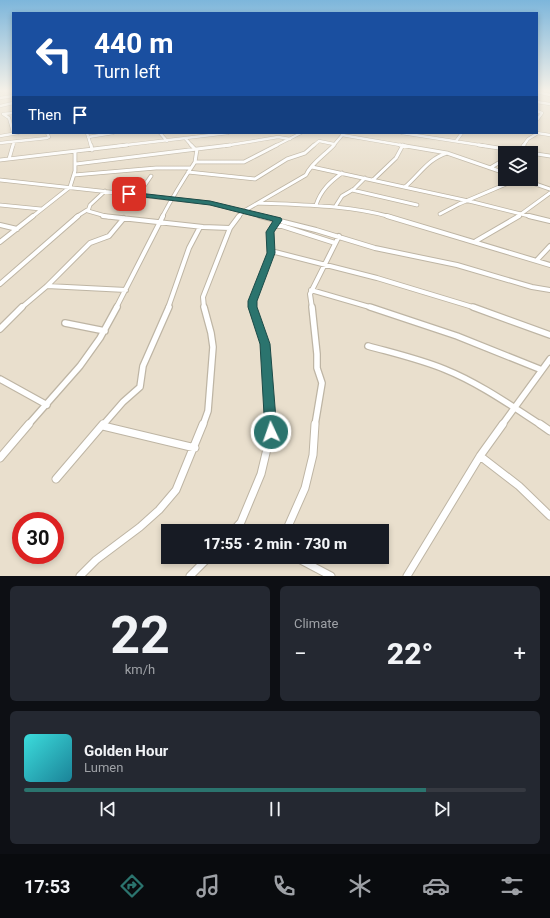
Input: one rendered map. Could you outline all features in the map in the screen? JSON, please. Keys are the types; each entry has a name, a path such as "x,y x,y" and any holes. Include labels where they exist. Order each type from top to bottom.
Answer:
{"street":[{"path":"6,117 9,118 12,129"},
{"path":"0,136 12,133"},
{"path":"538,133 550,135"},
{"path":"0,143 47,138 49,137 48,134"},
{"path":"86,134 92,150"},
{"path":"88,137 107,134"},
{"path":"161,134 167,140"},
{"path":"193,134 196,137"},
{"path":"0,160 220,134"},
{"path":"194,162 244,162 299,134"},
{"path":"80,576 96,560 140,528 168,500 176,490 195,448 208,411 213,347 211,332 203,305 203,297 230,228 244,211 304,176 343,134 447,153 498,171"},
{"path":"409,134 498,149"},
{"path":"456,141 461,134"},
{"path":"523,146 528,139 536,134"},
{"path":"76,164 230,146 278,137 290,139"},
{"path":"184,138 196,149"},
{"path":"10,159 14,142"},
{"path":"74,175 156,168 190,170 254,179 287,159 305,152 319,142 334,144"},
{"path":"373,180 396,158 403,145"},
{"path":"0,458 80,366 105,331 166,209 173,199 178,186 194,162 196,149"},
{"path":"0,242 70,187 76,164 75,152"},
{"path":"405,187 430,160 447,153"},
{"path":"538,154 550,156"},
{"path":"490,168 498,163"},
{"path":"312,167 467,200 550,221"},
{"path":"316,205 323,188 342,173"},
{"path":"138,195 151,176"},
{"path":"335,207 342,196 352,190 365,178"},
{"path":"0,180 210,203 339,236 375,248 457,264 532,287 550,290"},
{"path":"440,214 467,200 502,186"},
{"path":"476,241 522,214 550,191 538,186"},
{"path":"352,190 416,205"},
{"path":"0,284 73,219 87,210 105,191"},
{"path":"258,203 316,205 373,212 476,241 550,264"},
{"path":"0,205 41,209"},
{"path":"87,210 97,214 124,218 200,227 230,228"},
{"path":"0,330 22,307 47,286 90,243 109,236 124,218"},
{"path":"240,524 261,474 270,438 265,344 252,307 252,301 271,251 270,232 278,220"},
{"path":"0,225 17,229"},
{"path":"274,226 282,226 335,243"},
{"path":"56,479 123,402 140,386 143,366 156,339 172,299 189,248 200,227"},
{"path":"289,524 305,488 313,455 315,419 322,383 316,368 317,354 310,294 339,236"},
{"path":"537,260 550,246"},
{"path":"271,251 325,264 464,303 550,335"},
{"path":"47,286 126,290"},
{"path":"311,290 439,328 542,370"},
{"path":"65,323 105,331"},
{"path":"368,346 442,368 456,374 515,408 550,432"},
{"path":"407,576 480,456 550,359"},
{"path":"0,379 47,405"},
{"path":"103,426 195,448"},
{"path":"480,456 504,473 549,513"},
{"path":"190,576 202,564"},
{"path":"308,564 331,576"}],"route":[{"path":"129,194 210,203 278,220 270,232 271,253 252,301 252,307 265,344 271,432"}]}
